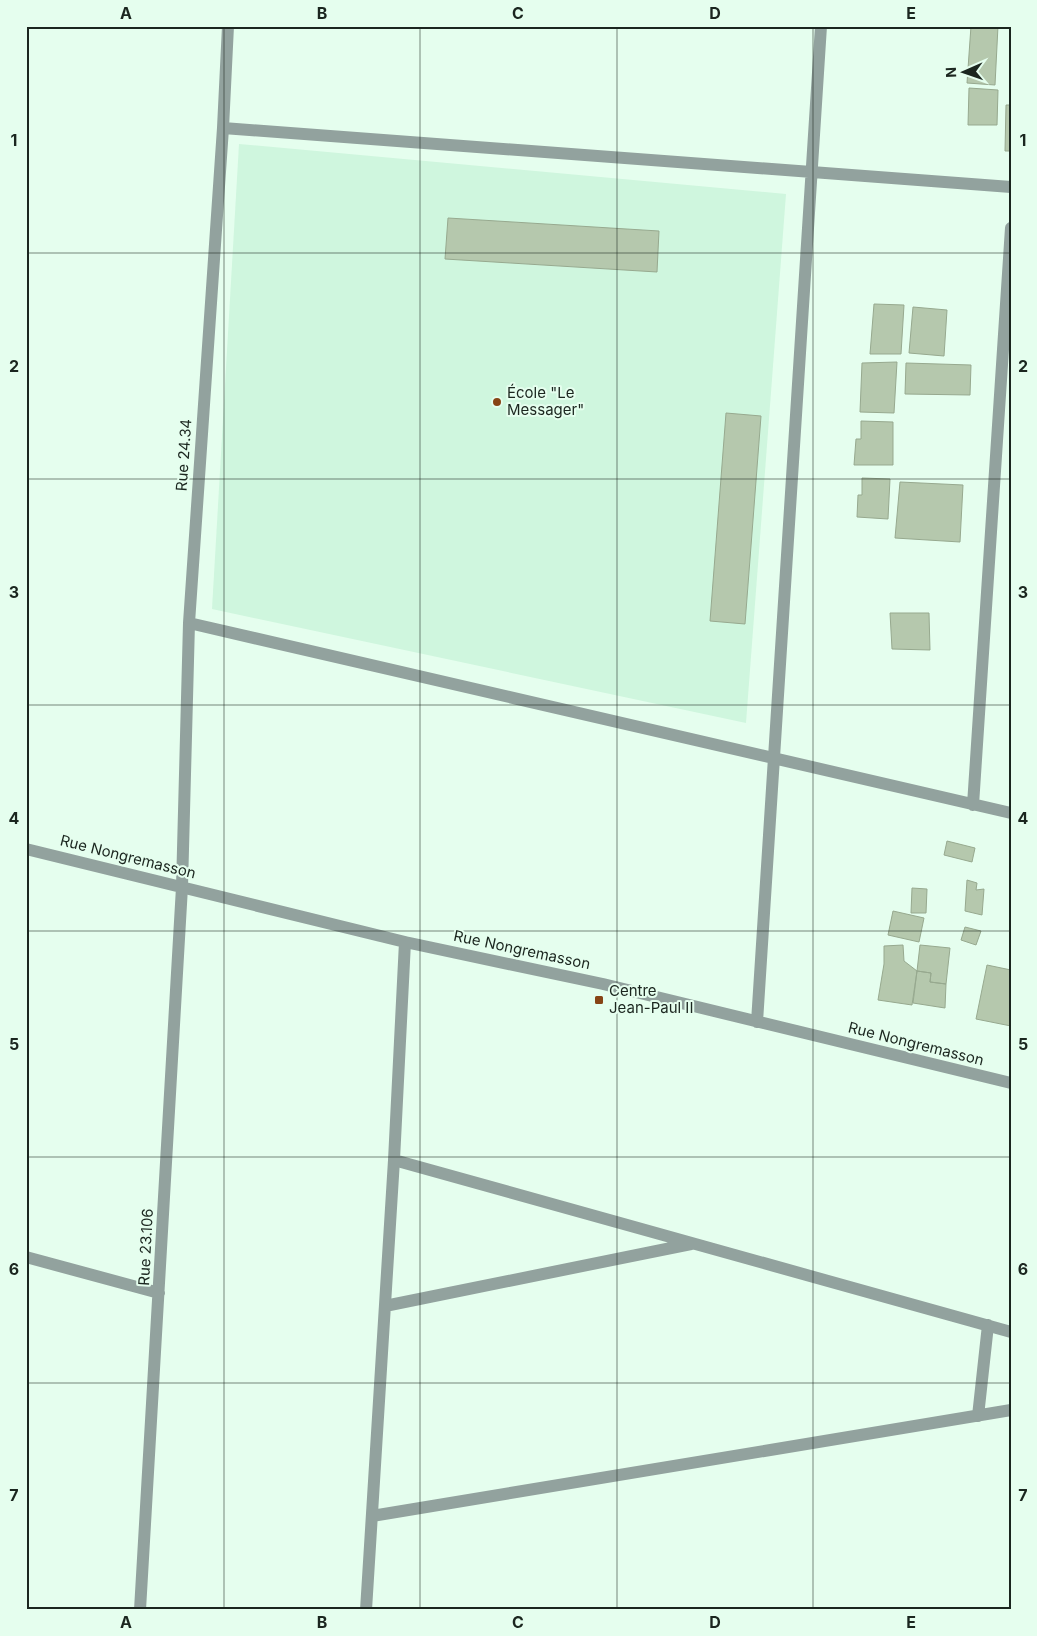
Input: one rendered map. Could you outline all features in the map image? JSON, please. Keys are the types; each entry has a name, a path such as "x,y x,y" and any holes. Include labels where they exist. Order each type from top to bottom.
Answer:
{"street":[{"name":"Rue 24.34","path":"182,887 189,623 223,128 228,26"},
{"path":"757,1022 821,26"},
{"path":"223,128 1011,187"},
{"path":"973,804 1011,228"},
{"path":"189,623 1011,813"},
{"name":"Rue Nongremasson","path":"26,849 405,942 603,984 1011,1083"},
{"name":"Rue 23.106","path":"140,1610 182,887"},
{"path":"366,1610 394,1160 405,942"},
{"path":"394,1160 1011,1332"},
{"path":"385,1306 693,1243"},
{"path":"26,1257 159,1293"},
{"path":"978,1416 988,1325"},
{"path":"372,1516 1011,1410"}],"shaded area":[{"name":"École \"Le Messager\"","path":"239,144 786,194 746,723 212,609"}],"building":[{"path":"971,26 998,26 995,85 967,83"},
{"path":"969,88 998,90 997,125 968,125"},
{"path":"1006,105 1011,105 1011,151 1005,151"},
{"path":"448,218 659,231 657,272 445,259"},
{"path":"874,304 904,305 901,354 870,354"},
{"path":"913,307 947,310 944,356 909,353"},
{"path":"897,362 894,413 860,412 862,363"},
{"path":"906,363 971,365 970,395 905,394"},
{"path":"726,413 761,416 745,624 710,621"},
{"path":"861,421 893,422 893,465 854,465 856,439 861,439"},
{"path":"862,478 890,479 888,519 857,517 858,495 862,495"},
{"path":"900,482 963,485 960,542 895,538"},
{"path":"890,613 929,613 930,650 892,649"},
{"path":"947,841 975,848 972,862 944,855"},
{"path":"967,880 977,883 976,890 984,889 982,915 965,911"},
{"path":"912,888 927,889 926,913 911,913"},
{"path":"893,911 924,918 919,942 888,935"},
{"path":"965,927 981,931 976,945 961,940"},
{"path":"903,945 904,961 917,971 912,1005 878,1000 884,964 884,946"},
{"path":"920,945 950,948 946,984 930,982 931,973 917,971"},
{"path":"987,965 1011,970 1011,1026 976,1019"},
{"path":"917,971 931,973 930,982 946,984 945,1008 913,1003"}],"place":[{"name":"École \"Le Messager\"","path":"497,402"},
{"name":"Centre Jean-Paul II","path":"599,1000"}]}
